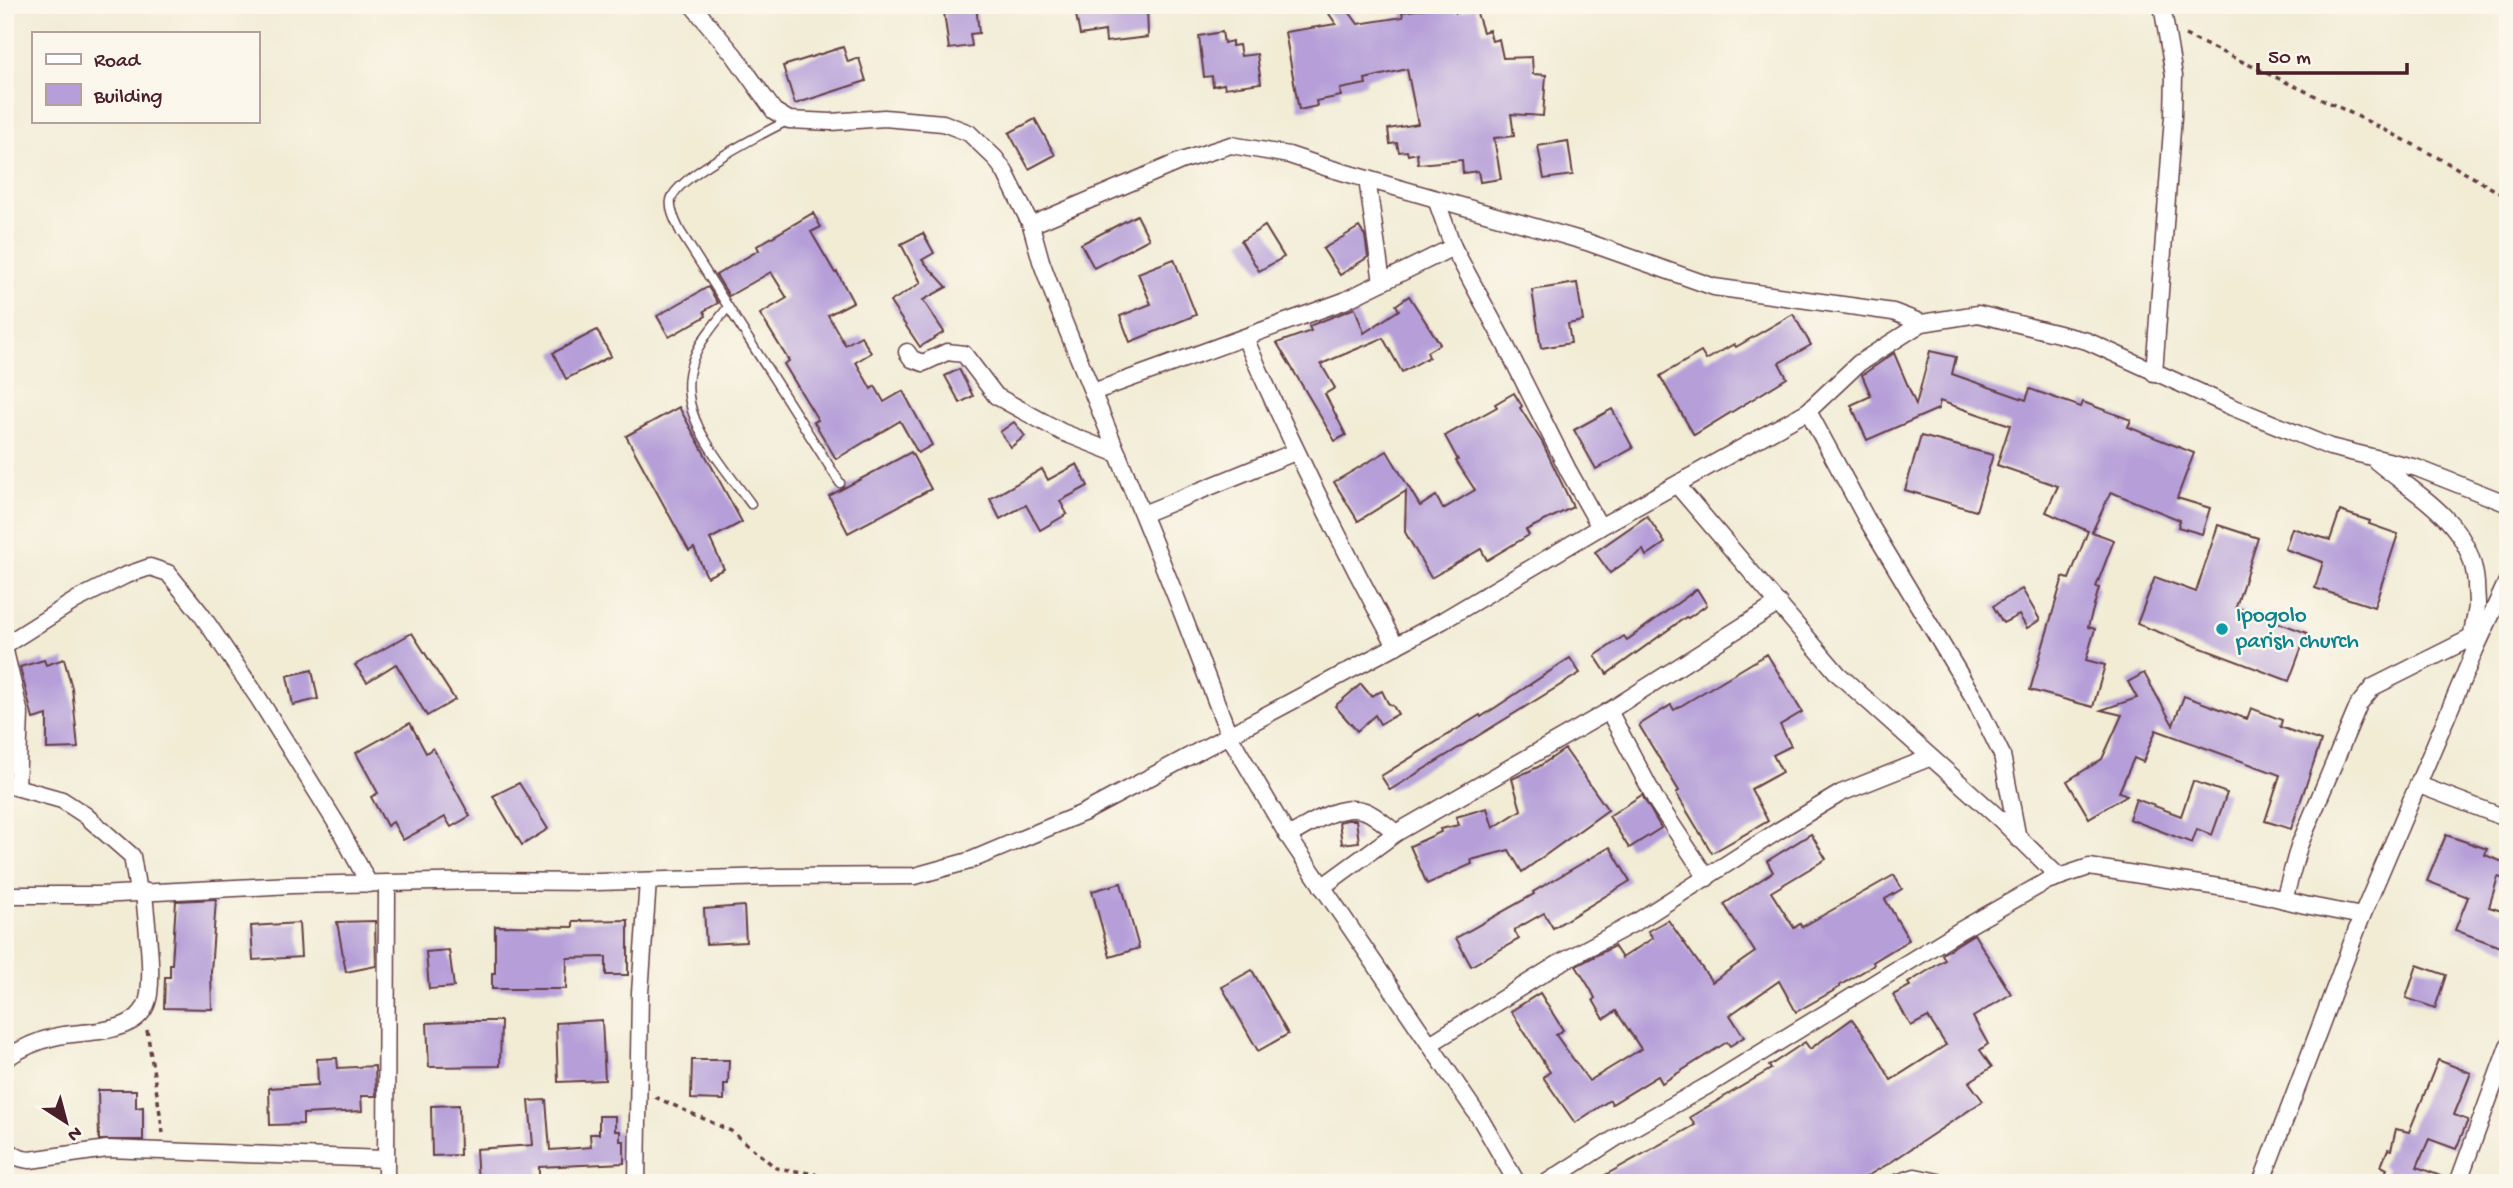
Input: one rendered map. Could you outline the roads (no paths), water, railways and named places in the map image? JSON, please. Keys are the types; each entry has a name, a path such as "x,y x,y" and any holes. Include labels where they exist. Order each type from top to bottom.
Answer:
{"street":[{"path":"692,5 734,55 774,111 789,120 831,122 884,118 943,123 969,133 995,158 1005,172 1031,225 1059,310 1143,514 1229,735 1288,836 1430,1044 1517,1183"},
{"path":"2154,373 2174,76 2161,5"},
{"path":"1031,225 1181,161 1231,145 1289,155 1587,242 1714,287 1893,312 1922,323"},
{"path":"1367,179 1382,282"},
{"path":"1436,199 1453,247 1600,527"},
{"path":"1093,391 1351,298 1453,247"},
{"path":"5,895 98,895 292,885 483,881 915,876 969,861 1083,813 1442,621 1600,527 1808,411 1859,363 1922,323 1978,314 2088,341 2154,373 2330,447 2417,468 2508,504"},
{"path":"1245,338 1295,452 1396,646"},
{"path":"908,352 912,359 923,363 947,352 964,354 996,396 1062,432 1118,454"},
{"path":"1808,411 1866,518 1975,700 2002,755 2018,839"},
{"path":"1143,514 1295,452"},
{"path":"2372,457 2406,486 2427,499 2460,533 2474,562 2477,604 2473,644"},
{"path":"1677,485 1838,674 2001,820 2059,877"},
{"path":"5,645 76,600 124,576 150,567 168,573 201,614 259,699 338,826 369,884"},
{"path":"2261,1183 2362,916 2419,785 2473,644 2508,579"},
{"path":"1322,887 1396,834 1609,711 1779,603"},
{"path":"2284,900 2300,846 2359,704 2373,687 2473,644"},
{"path":"5,652 20,714 11,785 62,800 85,815 132,856 141,892 150,981 149,997 143,1011 134,1021 114,1028 54,1037 25,1046 5,1059"},
{"path":"1609,711 1657,802 1707,878"},
{"path":"1430,1044 1558,964 1638,921 1841,793 1929,758"},
{"path":"2419,785 2508,819"},
{"path":"1288,836 1346,809 1363,810 1396,834"},
{"path":"1546,1183 1622,1134 1707,1086 1959,932 2047,881 2088,867 2251,892 2362,916"},
{"path":"637,1183 640,993 648,881"},
{"path":"386,1183 387,884"},
{"path":"2458,1183 2508,1046"},
{"path":"5,1145 20,1159 30,1160 107,1150 385,1159"},
{"path":"1897,1183 1915,1177 1944,1183"}],"lane":[{"path":"789,120 701,170 673,195 670,202 680,231 840,483"},
{"path":"728,307 691,365 688,387 698,426 751,504"}],"place":[{"name":"Ipogolo parish church","path":"2222,629"}]}
